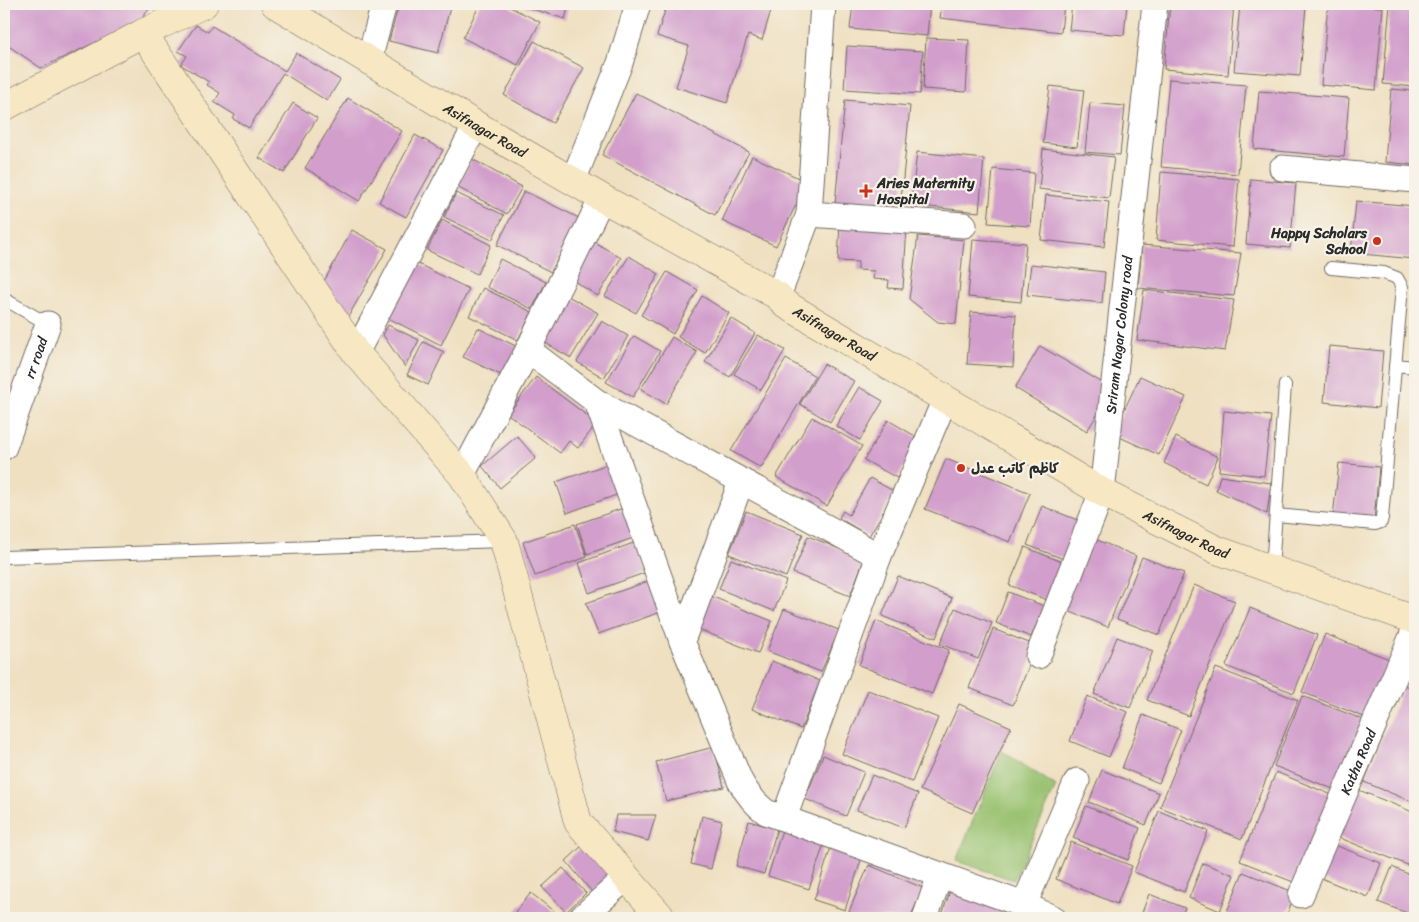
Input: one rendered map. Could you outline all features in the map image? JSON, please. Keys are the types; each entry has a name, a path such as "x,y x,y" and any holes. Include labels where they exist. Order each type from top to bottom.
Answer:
{"main road":[{"path":"4,107 143,33 204,4"},
{"name":"Asifnagar Road","path":"275,4 476,125 778,296 785,304 1102,492 1217,550 1415,620"},
{"path":"143,33 356,353 462,474 504,541 578,822 662,918"}],"street":[{"path":"369,60 384,4"},
{"path":"573,181 620,63 638,4"},
{"path":"778,296 809,214 823,4"},
{"name":"Sriram Nagar Colony road","path":"1038,656 1102,492 1155,4"},
{"path":"356,353 476,125"},
{"path":"1282,168 1415,180"},
{"path":"462,474 528,350 602,198"},
{"path":"809,214 964,225"},
{"name":"rr road","path":"4,447 48,324"},
{"path":"528,350 597,402 879,556"},
{"path":"784,818 879,556 945,399"},
{"path":"597,402 682,641 747,795 766,812 1024,905 1053,918"},
{"path":"682,641 741,482"},
{"name":"Katha Road","path":"1302,895 1415,629"},
{"path":"1024,905 1077,780"},
{"path":"925,918 940,875"},
{"path":"581,918 627,878"}],"lane":[{"path":"1276,515 1375,524 1380,522 1402,287 1397,278 1384,273 1331,268"},
{"path":"4,299 48,324"},
{"path":"1395,365 1415,366"},
{"path":"1272,569 1285,385"},
{"path":"4,557 504,541"}],"green space":[{"path":"1002,751 1056,786 1014,880 956,861"}],"building":[{"path":"4,4 153,4 139,22 41,68 4,43"},
{"path":"399,4 451,4 438,53 389,41"},
{"path":"480,4 504,4 540,22 518,65 463,38"},
{"path":"516,4 569,4 565,19"},
{"path":"667,4 773,4 762,40 748,35 727,103 676,87 689,46 657,36"},
{"path":"853,4 930,4 927,36 850,29"},
{"path":"942,4 1064,4 1061,32 940,18"},
{"path":"1072,4 1127,4 1124,35 1069,30"},
{"path":"1170,4 1234,4 1228,75 1164,69"},
{"path":"1240,4 1306,6 1300,76 1234,71"},
{"path":"1328,4 1383,7 1376,90 1321,85"},
{"path":"1390,4 1415,5 1415,87 1383,84"},
{"path":"196,25 208,32 212,26 285,71 296,53 340,80 327,101 283,73 249,128 233,119 235,115 214,102 220,93 207,85 209,82 181,65 187,56 178,51"},
{"path":"926,38 969,40 966,92 923,89"},
{"path":"534,41 584,68 553,123 504,95"},
{"path":"847,46 923,51 920,94 844,89"},
{"path":"1169,79 1246,85 1238,174 1161,167"},
{"path":"1050,86 1084,90 1077,147 1043,143"},
{"path":"1391,89 1415,91 1415,165 1385,162"},
{"path":"1259,91 1349,98 1344,157 1254,149"},
{"path":"636,93 749,152 715,215 602,155"},
{"path":"348,98 402,131 359,201 305,168"},
{"path":"845,100 910,106 900,209 835,203"},
{"path":"293,103 317,118 284,173 259,158"},
{"path":"1090,103 1125,106 1120,155 1085,152"},
{"path":"415,135 443,150 406,217 379,202"},
{"path":"1043,149 1114,157 1109,198 1039,189"},
{"path":"917,152 984,159 979,212 911,205"},
{"path":"752,156 807,182 776,246 722,221"},
{"path":"472,159 522,187 507,214 457,187"},
{"path":"993,169 1034,173 1030,226 988,223"},
{"path":"1161,172 1239,179 1233,247 1156,240"},
{"path":"1251,179 1296,183 1290,248 1246,244"},
{"path":"524,191 579,218 551,272 497,245"},
{"path":"456,193 504,215 492,240 444,217"},
{"path":"1046,195 1109,202 1104,247 1041,240"},
{"path":"1356,201 1415,206 1414,259 1351,253"},
{"path":"442,220 491,245 477,274 427,250"},
{"path":"840,223 907,227 903,289 888,288 889,280 873,279 874,271 858,270 858,262 838,261"},
{"path":"352,230 387,249 348,317 322,285"},
{"path":"918,236 964,240 956,324 938,322 909,299"},
{"path":"973,239 1026,243 1021,302 968,297"},
{"path":"591,240 621,258 598,296 569,278"},
{"path":"1142,245 1241,253 1234,296 1138,288"},
{"path":"629,256 659,274 636,313 605,296"},
{"path":"500,259 546,282 532,309 487,287"},
{"path":"416,263 469,289 441,345 388,318"},
{"path":"1031,264 1105,272 1102,303 1027,295"},
{"path":"667,272 698,290 673,334 641,315"},
{"path":"483,288 532,312 518,340 469,316"},
{"path":"1144,290 1234,300 1225,351 1137,340"},
{"path":"568,296 598,313 571,358 542,341"},
{"path":"702,296 729,313 705,353 678,337"},
{"path":"971,312 1016,315 1013,367 967,364"},
{"path":"731,318 755,333 730,377 705,362"},
{"path":"602,321 628,336 604,378 577,362"},
{"path":"388,325 419,340 405,367 383,335"},
{"path":"478,328 520,348 505,377 463,357"},
{"path":"758,335 785,350 761,390 734,374"},
{"path":"634,336 660,351 633,397 606,382"},
{"path":"672,337 697,352 666,404 641,389"},
{"path":"423,342 444,352 428,385 407,375"},
{"path":"1040,346 1113,389 1087,431 1015,388"},
{"path":"1329,346 1383,351 1378,408 1324,402"},
{"path":"786,359 815,376 761,468 731,451"},
{"path":"824,364 854,381 830,422 800,404"},
{"path":"1140,376 1186,397 1159,455 1113,434"},
{"path":"536,377 597,423 578,448 569,441 560,453 508,414"},
{"path":"859,387 883,401 860,440 836,426"},
{"path":"1224,411 1271,416 1264,476 1219,471"},
{"path":"812,417 862,446 827,506 776,477"},
{"path":"888,420 920,439 897,478 864,460"},
{"path":"517,436 536,458 500,488 482,466"},
{"path":"1176,437 1218,457 1206,484 1164,463"},
{"path":"946,459 1030,493 1010,542 925,509"},
{"path":"1339,463 1379,467 1374,521 1333,517"},
{"path":"608,464 619,494 567,513 556,482"},
{"path":"1220,476 1271,483 1267,514 1216,490"},
{"path":"870,478 895,492 869,536 839,518 843,511 849,515"},
{"path":"632,505 642,535 587,554 577,524"},
{"path":"1042,506 1085,523 1069,561 1027,545"},
{"path":"746,511 803,534 786,577 729,554"},
{"path":"575,524 587,557 535,576 523,542"},
{"path":"808,536 864,559 850,596 793,573"},
{"path":"1092,538 1136,556 1108,627 1063,609"},
{"path":"636,542 647,572 589,593 579,563"},
{"path":"1025,547 1062,562 1047,600 1009,585"},
{"path":"1142,557 1184,573 1159,635 1117,619"},
{"path":"731,559 786,581 774,611 719,589"},
{"path":"898,576 952,598 936,638 882,616"},
{"path":"649,581 661,612 598,634 586,603"},
{"path":"1194,585 1235,601 1189,716 1147,700"},
{"path":"1008,592 1044,606 1031,637 996,623"},
{"path":"708,595 772,621 758,653 695,628"},
{"path":"955,608 992,623 978,659 940,644"},
{"path":"1250,608 1317,635 1294,693 1226,666"},
{"path":"784,609 839,630 821,672 767,651"},
{"path":"876,621 949,650 932,694 859,665"},
{"path":"993,629 1037,646 1013,705 969,688"},
{"path":"1325,634 1389,659 1366,718 1302,692"},
{"path":"1117,637 1153,651 1130,708 1094,694"},
{"path":"772,661 820,681 801,729 752,709"},
{"path":"1216,668 1298,700 1242,839 1160,807"},
{"path":"1404,685 1415,690 1415,803 1364,782"},
{"path":"868,690 938,718 912,782 842,754"},
{"path":"1087,696 1128,712 1109,757 1070,741"},
{"path":"1302,696 1364,720 1336,790 1274,766"},
{"path":"959,704 1011,727 972,813 920,790"},
{"path":"1143,715 1181,730 1159,783 1122,768"},
{"path":"714,747 724,787 666,801 656,762"},
{"path":"823,755 864,772 846,816 805,799"},
{"path":"1102,770 1159,793 1146,825 1089,802"},
{"path":"1276,772 1332,795 1296,883 1240,861"},
{"path":"872,775 918,794 904,828 857,810"},
{"path":"1354,788 1415,813 1415,868 1335,836"},
{"path":"1086,806 1140,828 1128,860 1073,838"},
{"path":"1159,811 1208,831 1184,892 1134,872"},
{"path":"616,815 656,815 648,841 613,832"},
{"path":"702,816 722,821 711,869 691,864"},
{"path":"749,821 777,829 764,874 736,866"},
{"path":"782,830 824,844 809,889 768,876"},
{"path":"1071,842 1132,866 1117,904 1056,879"},
{"path":"1332,844 1381,863 1368,897 1318,877"},
{"path":"583,845 611,876 592,892 566,861"},
{"path":"831,847 862,857 845,910 814,900"},
{"path":"1203,863 1234,875 1220,911 1189,898"},
{"path":"869,865 923,888 910,918 846,918"},
{"path":"1392,867 1415,877 1415,916 1378,902"},
{"path":"563,868 586,893 566,912 542,887"},
{"path":"1243,872 1296,893 1285,918 1235,918 1226,914"},
{"path":"950,891 1014,913 1012,918 941,918"},
{"path":"531,893 562,918 522,918 515,912"},
{"path":"1149,894 1185,908 1180,918 1140,918"}],"place":[{"name":"Aries Maternity Hospital","path":"866,191"},
{"name":"Happy Scholars School","path":"1377,241"},
{"name":"كاظم كاتب عدل","path":"961,468"}]}
